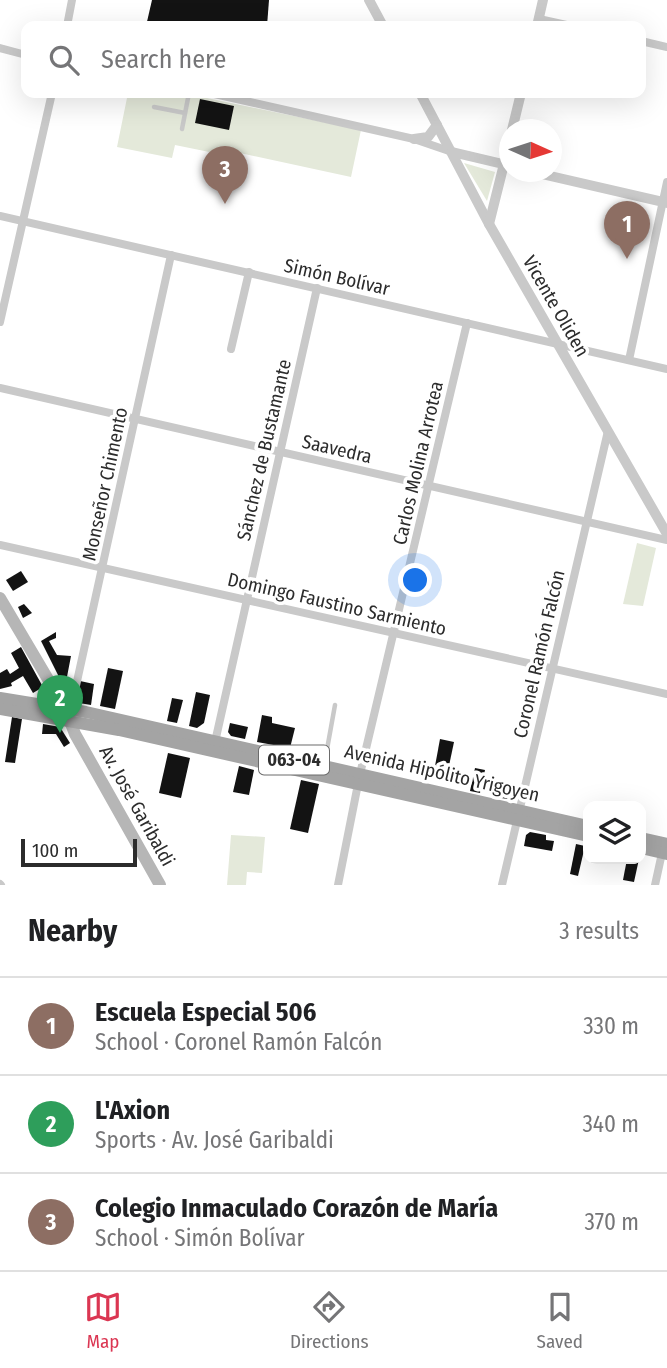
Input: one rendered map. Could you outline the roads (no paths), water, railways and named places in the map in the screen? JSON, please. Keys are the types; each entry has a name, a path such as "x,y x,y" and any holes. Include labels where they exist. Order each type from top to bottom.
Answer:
{"main road":[{"name":"Av. José Garibaldi","path":"0,598 68,712 75,734 160,885"},
{"name":"Avenida Hipólito Yrigoyen","path":"0,698 324,766 359,779"},
{"name":"Avenida Hipólito Yrigoyen","path":"0,709 68,712 517,815 583,835"},
{"name":"Avenida Hipólito Yrigoyen","path":"517,815 583,825"},
{"path":"646,840 666,847"},
{"path":"646,848 666,847"}],"street":[{"path":"67,21 72,0"},
{"path":"369,0 380,21"},
{"path":"538,21 543,0"},
{"path":"646,42 667,47"},
{"path":"0,48 21,54"},
{"path":"0,322 51,98"},
{"path":"232,98 414,139 499,163"},
{"name":"Vicente Oliden","path":"423,98 489,224 667,534"},
{"path":"515,119 520,98"},
{"path":"414,139 428,136 438,125"},
{"path":"562,179 665,203"},
{"path":"489,224 501,182"},
{"path":"629,360 665,203 667,182"},
{"name":"Simón Bolívar","path":"0,216 667,369"},
{"name":"Monseñor Chimento","path":"68,712 103,567 171,254"},
{"path":"231,349 249,272"},
{"name":"Sánchez de Bustamante","path":"215,742 317,288"},
{"name":"Carlos Molina Arrotea","path":"338,885 359,779 467,323"},
{"name":"Saavedra","path":"0,388 667,540"},
{"name":"Coronel Ramón Falcón","path":"502,885 608,431"},
{"name":"Domingo Faustino Sarmiento","path":"0,545 667,694"},
{"path":"655,885 666,847"}],"lane":[{"path":"182,128 188,98"},
{"path":"154,107 185,113"},
{"path":"324,766 335,705"}],"place":[{"name":"Colegio Inmaculado Corazón de María","path":"225,204"},
{"name":"Escuela Especial 506","path":"627,259"},
{"name":"L'Axion","path":"60,733"}]}
